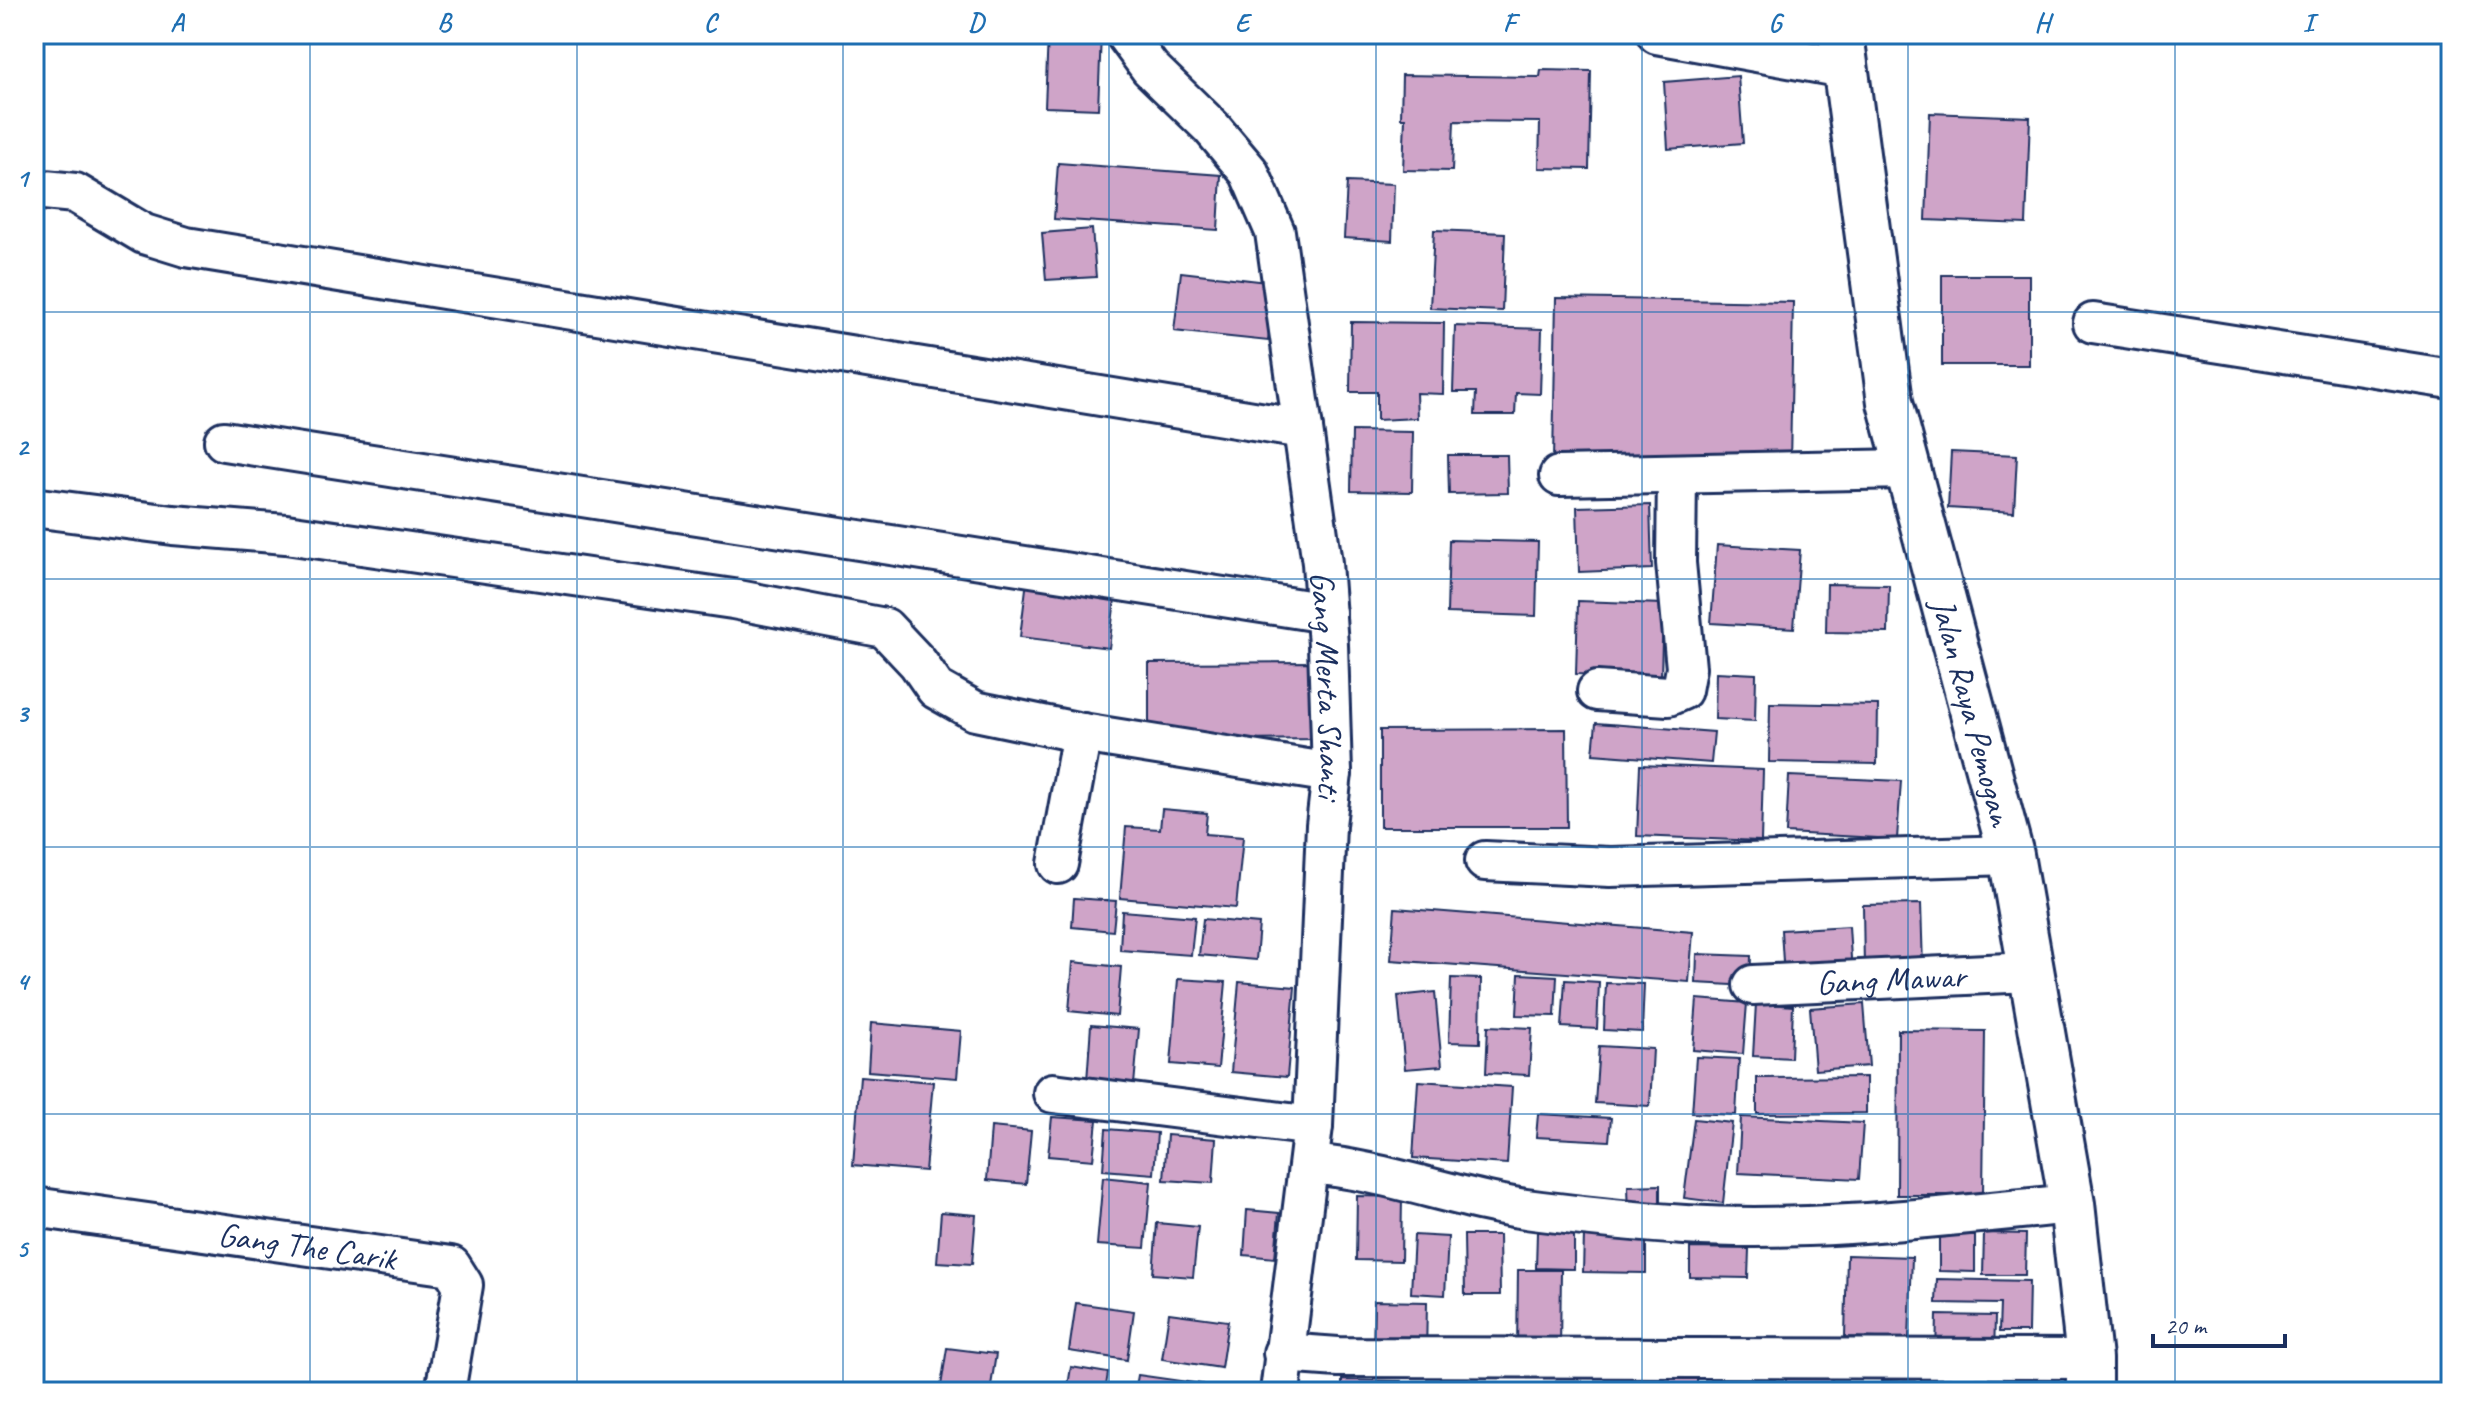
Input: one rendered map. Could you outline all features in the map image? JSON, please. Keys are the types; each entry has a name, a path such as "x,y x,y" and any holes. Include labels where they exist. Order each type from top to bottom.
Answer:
{"street":[{"name":"Gang Merta Shanti","path":"1125,34 1150,68 1211,127 1249,172 1275,232 1322,563 1332,773 1326,825 1313,1126 1316,1164 1280,1392"},
{"path":"1657,34 1843,51"},
{"name":"Jalan Raya Pemogan","path":"1843,51 1890,402 2011,855 2072,1204 2089,1375"},
{"path":"34,189 75,193 144,234 186,247 1303,429"},
{"path":"2093,323 2451,379"},
{"path":"224,441 1326,613"},
{"path":"1559,476 1907,469"},
{"path":"1597,691 1668,696 1682,690 1686,668 1676,563 1677,474"},
{"path":"40,508 173,525 286,534 733,599 885,628 918,663 936,689 975,711 1082,733 1332,773"},
{"path":"1058,864 1082,733"},
{"path":"1485,861 1610,867 2011,855"},
{"name":"Gang Mawar","path":"1753,985 2030,972"},
{"path":"1053,1093 1313,1126"},
{"path":"1316,1164 1364,1171 1537,1211 1687,1226 1804,1225 2072,1204"},
{"name":"Gang The Carik","path":"34,1207 451,1266 463,1285 445,1392"},
{"path":"1288,1353 1338,1357 2089,1375"}],"building":[{"path":"1048,34 1101,34 1098,109 1045,107"},
{"path":"1220,34 1301,34 1301,42 1220,42"},
{"path":"1346,34 1435,34 1435,40 1346,39"},
{"path":"1541,70 1591,71 1589,169 1539,168 1540,122 1454,121 1452,171 1403,170 1405,118 1401,118 1402,75 1540,77"},
{"path":"1738,76 1743,143 1668,149 1664,82"},
{"path":"1930,113 2030,117 2026,224 1926,220"},
{"path":"1058,163 1221,175 1218,230 1054,219"},
{"path":"1347,182 1394,184 1392,241 1344,238"},
{"path":"1092,229 1096,277 1046,280 1042,233"},
{"path":"1434,230 1505,233 1502,311 1430,308"},
{"path":"1181,272 1275,283 1268,341 1174,331"},
{"path":"1942,275 2029,275 2029,365 1942,365"},
{"path":"1556,298 1793,302 1790,465 1553,461"},
{"path":"1351,322 1444,323 1443,394 1416,393 1417,418 1377,420 1377,392 1350,392"},
{"path":"1455,326 1542,329 1540,394 1516,393 1515,415 1475,415 1476,392 1453,392"},
{"path":"1352,431 1413,432 1412,492 1351,491"},
{"path":"1951,452 2017,455 2014,512 1948,508"},
{"path":"1448,455 1507,455 1508,493 1449,494"},
{"path":"1650,505 1652,569 1579,572 1577,507"},
{"path":"1449,540 1538,542 1536,616 1447,613"},
{"path":"1717,545 1800,550 1794,628 1711,623"},
{"path":"1027,580 1116,591 1109,648 1020,637"},
{"path":"1827,584 1889,585 1888,633 1826,632"},
{"path":"1578,601 1663,604 1661,676 1576,674"},
{"path":"1314,662 1315,739 1149,741 1149,663"},
{"path":"1716,672 1756,674 1755,721 1715,719"},
{"path":"1770,703 1878,705 1877,764 1769,762"},
{"path":"1596,723 1714,732 1711,763 1593,754"},
{"path":"1566,729 1567,827 1380,827 1380,730"},
{"path":"1640,765 1763,770 1761,841 1637,836"},
{"path":"1789,776 1901,781 1897,839 1786,833"},
{"path":"1162,809 1207,813 1205,834 1243,837 1236,908 1120,898 1126,827 1160,829"},
{"path":"1074,898 1116,901 1113,931 1072,927"},
{"path":"1921,904 1923,967 1864,969 1863,905"},
{"path":"1395,908 1693,932 1689,982 1391,960"},
{"path":"1122,911 1195,917 1191,955 1120,950"},
{"path":"1203,919 1259,924 1256,960 1199,955"},
{"path":"1849,926 1852,974 1784,978 1781,930"},
{"path":"1697,954 1751,956 1750,986 1696,983"},
{"path":"1073,962 1121,967 1117,1016 1069,1011"},
{"path":"1519,974 1557,976 1555,1016 1517,1015"},
{"path":"1451,978 1481,979 1480,1043 1449,1042"},
{"path":"1178,979 1226,982 1218,1068 1171,1064"},
{"path":"1565,980 1599,982 1597,1029 1562,1027"},
{"path":"1239,982 1295,987 1287,1077 1231,1072"},
{"path":"1606,983 1644,984 1642,1032 1604,1030"},
{"path":"1435,992 1442,1066 1405,1069 1398,996"},
{"path":"1697,999 1747,1003 1743,1054 1693,1050"},
{"path":"1756,1003 1793,1006 1791,1058 1753,1056"},
{"path":"1864,1004 1869,1066 1815,1070 1810,1008"},
{"path":"871,1023 961,1031 957,1078 868,1071"},
{"path":"1091,1025 1139,1029 1134,1085 1087,1081"},
{"path":"1488,1026 1532,1028 1529,1075 1486,1073"},
{"path":"1898,1030 1985,1031 1983,1195 1897,1195"},
{"path":"1599,1046 1653,1049 1650,1106 1595,1103"},
{"path":"1696,1057 1739,1059 1736,1115 1692,1113"},
{"path":"860,1076 933,1082 925,1171 853,1165"},
{"path":"1866,1077 1866,1113 1757,1114 1757,1078"},
{"path":"1418,1081 1512,1087 1507,1164 1413,1158"},
{"path":"1538,1114 1611,1118 1609,1141 1536,1137"},
{"path":"1052,1117 1097,1120 1093,1160 1048,1156"},
{"path":"1741,1117 1863,1123 1859,1179 1738,1173"},
{"path":"1694,1119 1732,1123 1723,1203 1684,1198"},
{"path":"991,1127 1031,1131 1026,1184 987,1180"},
{"path":"1106,1129 1157,1133 1154,1174 1103,1170"},
{"path":"1167,1135 1216,1139 1213,1183 1164,1180"},
{"path":"1103,1177 1151,1182 1145,1248 1097,1245"},
{"path":"1660,1185 1660,1214 1629,1215 1628,1186"},
{"path":"1357,1196 1402,1197 1401,1261 1356,1260"},
{"path":"1247,1210 1279,1213 1275,1258 1244,1255"},
{"path":"941,1212 976,1215 972,1264 937,1262"},
{"path":"1157,1223 1198,1227 1193,1277 1153,1274"},
{"path":"1537,1232 1574,1232 1574,1269 1536,1268"},
{"path":"1984,1233 2026,1234 2025,1275 1983,1275"},
{"path":"1939,1234 1975,1235 1975,1272 1939,1271"},
{"path":"1414,1235 1448,1237 1445,1295 1411,1293"},
{"path":"1464,1235 1499,1235 1500,1295 1465,1295"},
{"path":"1584,1235 1646,1236 1646,1273 1583,1272"},
{"path":"1690,1248 1749,1249 1748,1278 1690,1277"},
{"path":"1847,1255 1912,1257 1909,1339 1845,1337"},
{"path":"1518,1270 1561,1270 1560,1350 1517,1350"},
{"path":"1937,1279 2029,1281 2028,1332 1999,1332 2000,1304 1936,1303"},
{"path":"1374,1301 1427,1302 1426,1357 1373,1356"},
{"path":"1076,1303 1134,1311 1127,1360 1069,1351"},
{"path":"1169,1313 1228,1321 1221,1368 1162,1359"},
{"path":"1937,1315 1995,1316 1994,1357 1936,1356"},
{"path":"947,1348 996,1354 990,1392 940,1392"},
{"path":"1071,1367 1108,1373 1105,1392 1067,1392"},
{"path":"2006,1372 2055,1372 2054,1392 2005,1392"},
{"path":"1138,1375 1202,1384 1201,1392 1135,1392"},
{"path":"1921,1375 1953,1376 1953,1392 1921,1392"},
{"path":"1651,1378 1697,1379 1697,1392 1650,1392"},
{"path":"1786,1379 1832,1379 1832,1392 1785,1392"},
{"path":"1959,1379 1992,1380 1992,1392 1959,1392"},
{"path":"1342,1380 1401,1381 1400,1392 1342,1392"},
{"path":"1746,1381 1775,1381 1775,1392 1746,1392"},
{"path":"1881,1381 1915,1382 1915,1392 1881,1392"},
{"path":"1471,1388 1512,1388 1511,1392 1471,1392"},
{"path":"1575,1388 1642,1388 1642,1392 1575,1392"},
{"path":"1564,1390 1564,1392 1530,1392"}]}
